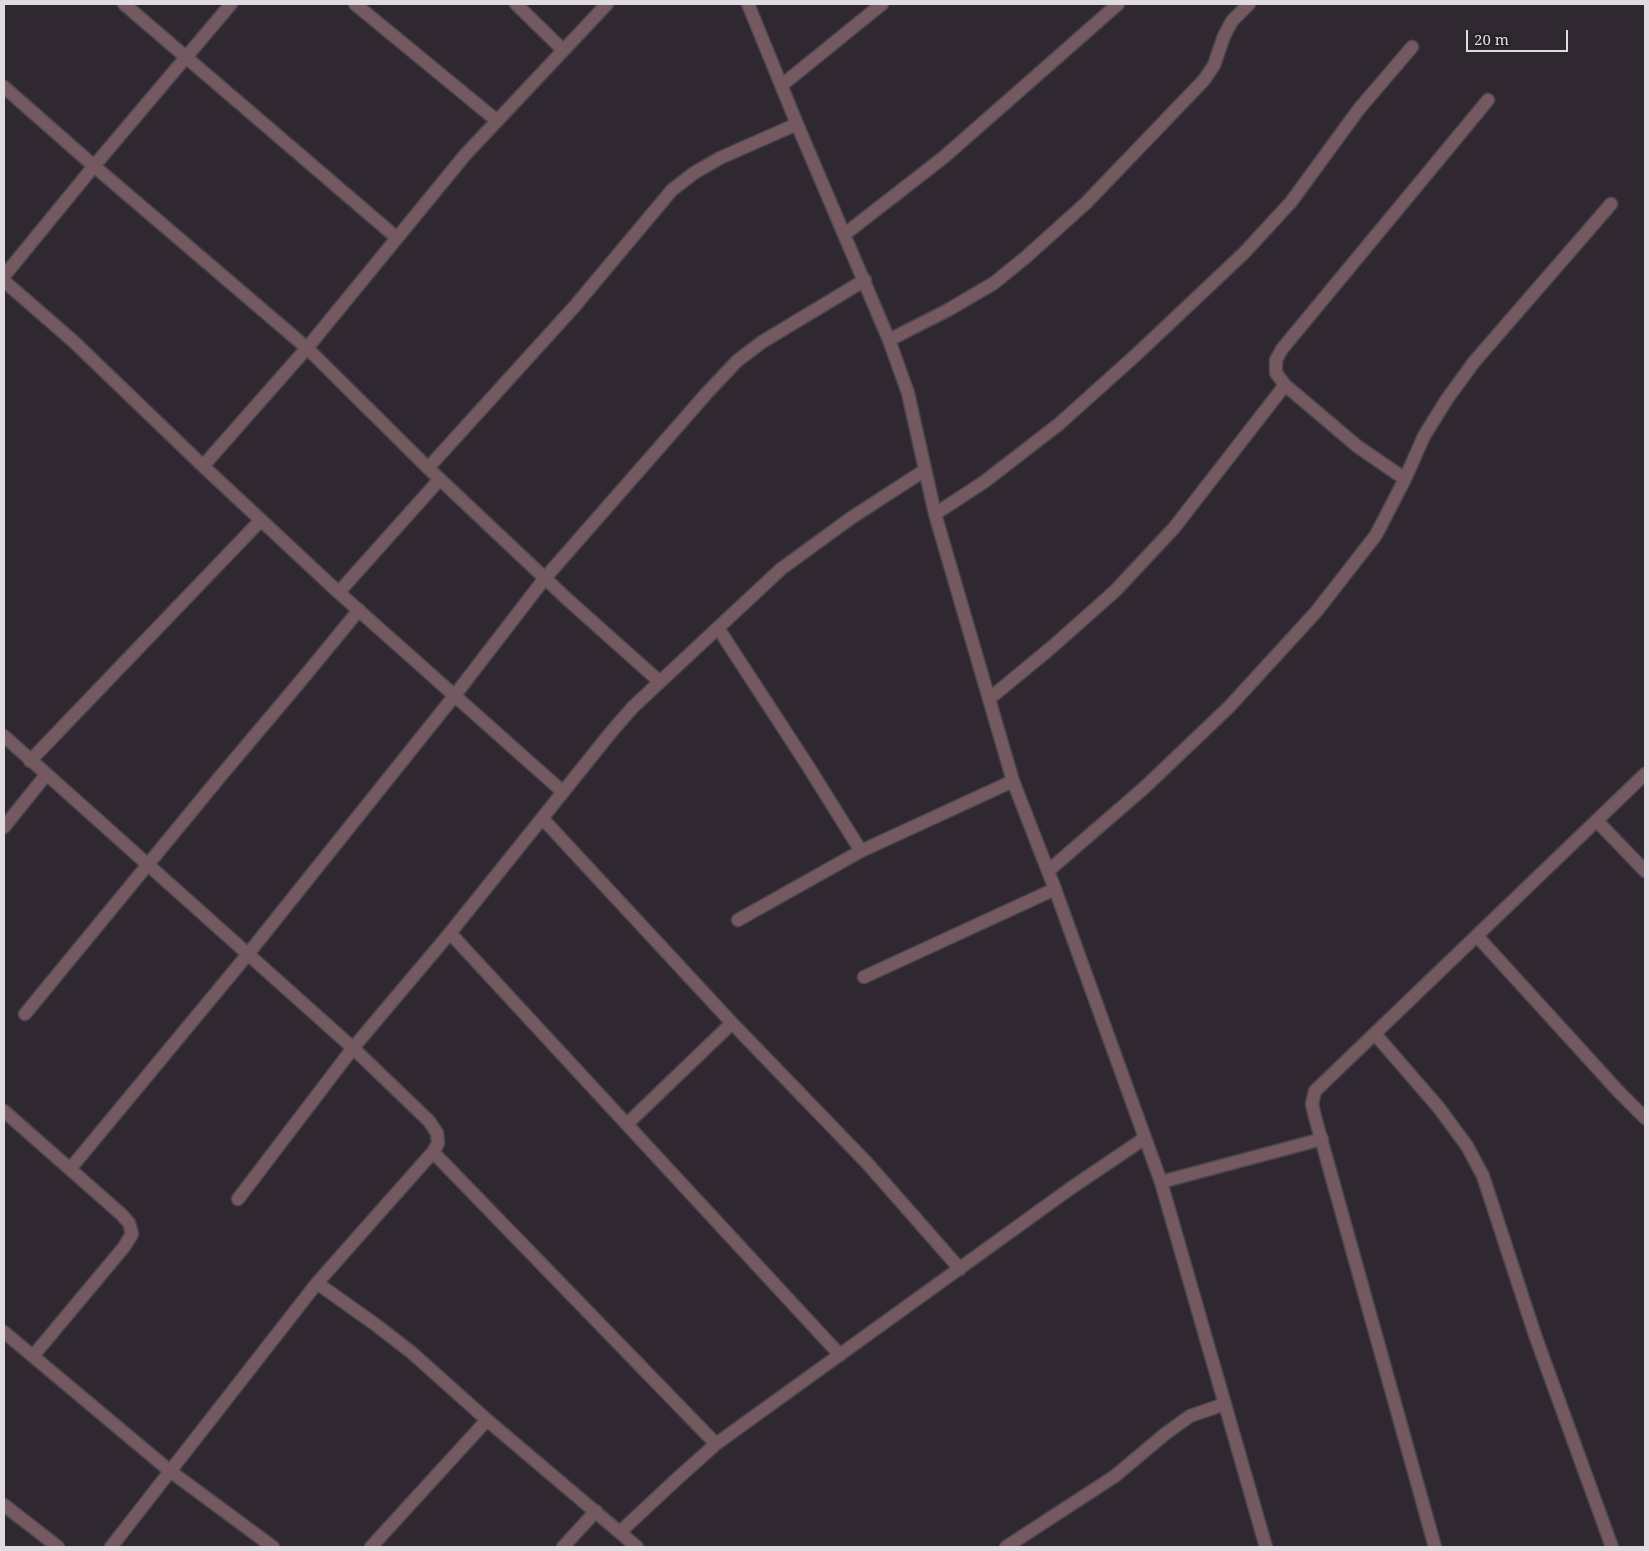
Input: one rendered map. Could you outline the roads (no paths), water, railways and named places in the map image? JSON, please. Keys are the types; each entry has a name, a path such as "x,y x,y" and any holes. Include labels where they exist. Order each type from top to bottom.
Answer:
{"street":[{"path":"124,4 397,238"},
{"path":"4,276 231,4"},
{"path":"355,4 496,120"},
{"path":"516,4 563,50"},
{"path":"203,466 307,348 465,155 606,4"},
{"path":"748,4 889,340 908,393 936,514 1013,781 1055,889 1161,1182 1266,1547"},
{"path":"782,85 882,4"},
{"path":"845,234 944,157 1118,4"},
{"path":"889,340 948,310 994,283 1086,203 1204,80 1214,65 1224,36 1232,21 1249,4"},
{"path":"936,514 984,482 1059,424 1244,254 1291,202 1358,109 1412,47"},
{"path":"4,86 94,166 307,348 428,468 545,578 660,682"},
{"path":"1405,479 1357,446 1285,385 1276,373 1276,360 1282,349 1488,100"},
{"path":"428,468 574,307 672,190 694,173 720,158 797,124"},
{"path":"1048,871 1144,788 1229,707 1316,612 1376,535 1405,479 1424,436 1447,398 1474,362 1611,204"},
{"path":"4,280 73,341 203,466 358,610 563,792"},
{"path":"70,1169 248,954 455,695 545,578 706,394 737,361 762,342 864,280"},
{"path":"989,699 1052,647 1115,591 1168,535 1285,385"},
{"path":"238,1199 354,1048 612,730 633,707 781,569 850,518 925,470"},
{"path":"339,592 440,479"},
{"path":"30,761 261,520"},
{"path":"25,1014 358,610"},
{"path":"718,628 861,851"},
{"path":"4,736 354,1048 429,1121 437,1132 438,1143 433,1152 316,1283 111,1547"},
{"path":"1435,1547 1312,1104 1315,1091 1326,1078 1375,1034 1645,774"},
{"path":"4,827 46,775"},
{"path":"738,920 861,851 1013,781"},
{"path":"542,818 866,1164 960,1269"},
{"path":"1596,821 1645,871"},
{"path":"864,977 1055,889"},
{"path":"450,932 840,1355"},
{"path":"1477,936 1645,1118"},
{"path":"627,1124 732,1023"},
{"path":"1375,1034 1439,1108 1467,1146 1483,1176 1535,1335 1612,1547"},
{"path":"4,1111 121,1214 129,1223 132,1234 124,1247 33,1356"},
{"path":"620,1532 716,1444 1071,1188 1145,1138"},
{"path":"1161,1182 1322,1140"},
{"path":"433,1152 716,1444"},
{"path":"316,1283 411,1352 487,1420 637,1547"},
{"path":"4,1332 170,1471 273,1547"},
{"path":"1006,1547 1115,1476 1165,1434 1190,1416 1225,1404"},
{"path":"371,1547 487,1420"},
{"path":"4,1505 58,1547"},
{"path":"563,1547 596,1511"}]}
